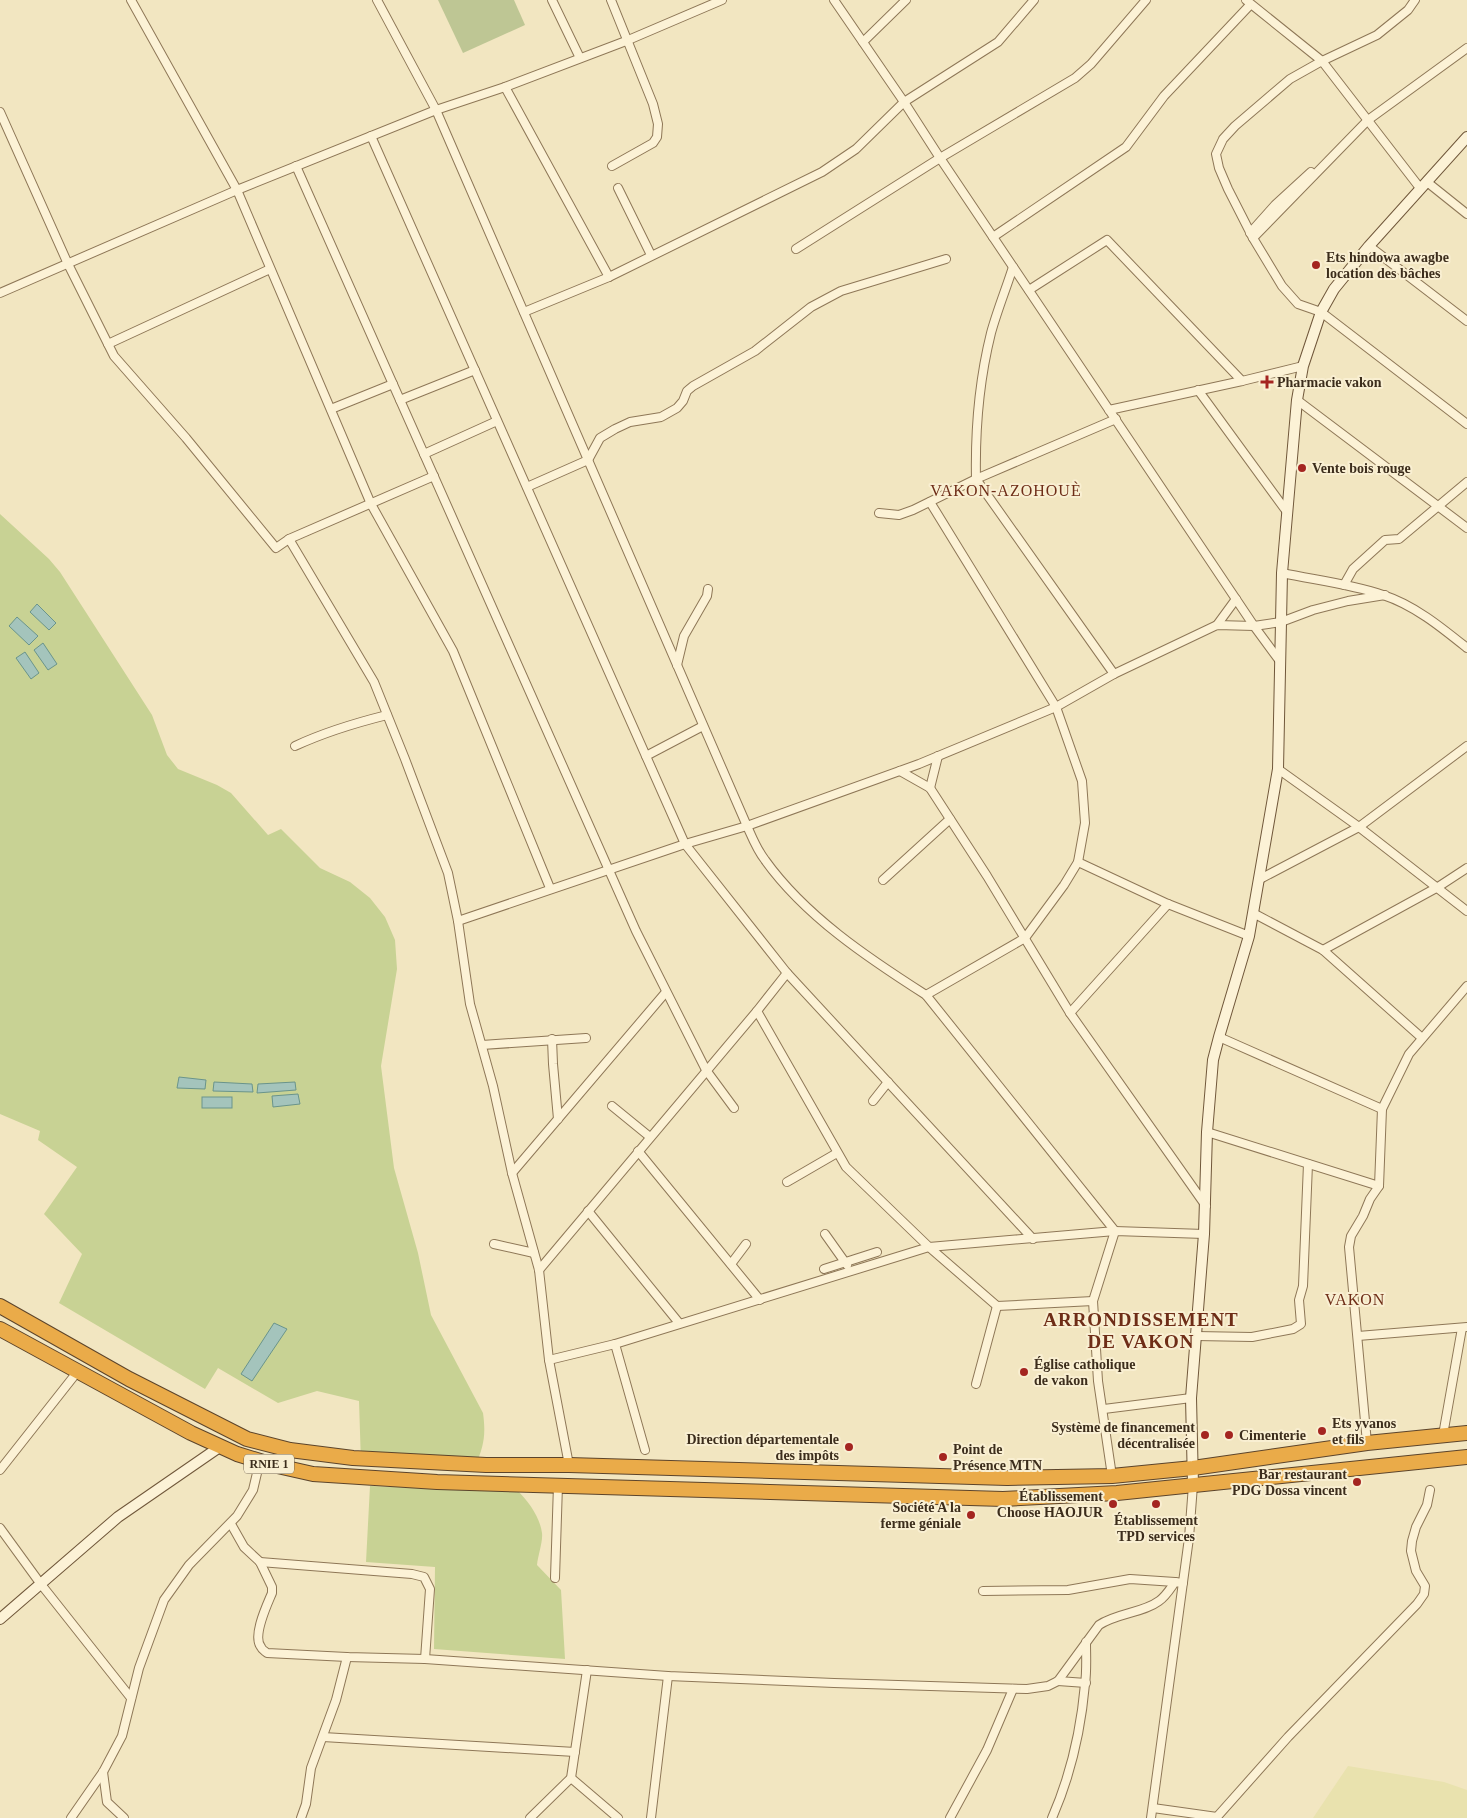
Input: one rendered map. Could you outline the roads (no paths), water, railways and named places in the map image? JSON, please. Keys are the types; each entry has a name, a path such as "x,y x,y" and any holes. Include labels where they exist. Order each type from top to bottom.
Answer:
{"highway":[{"name":"RNIE 1","path":"0,1306 121,1375 246,1439 290,1450 353,1458 486,1465 568,1465 978,1478 1112,1476 1193,1468 1367,1443 1467,1433"},
{"name":"RNIE 1","path":"0,1329 191,1433 237,1454 313,1474 437,1482 963,1499 1073,1496 1193,1486 1467,1457"}],"main road":[{"path":"1193,1486 1191,1398 1206,1206 1207,1132 1214,1060 1249,936 1278,769 1282,573 1297,400 1303,366 1321,312 1334,289 1369,246 1467,137"},
{"path":"0,1619 118,1517 221,1446"}],"street":[{"path":"130,0 236,190 371,504 453,651 550,888"},
{"path":"377,0 436,110 746,826 764,859 787,888 832,928 884,968 926,995 1116,1231"},
{"path":"552,0 580,58"},
{"path":"610,0 626,41 638,64 653,104 658,124 657,137 653,143 612,166"},
{"path":"0,293 236,190 436,110 505,87 626,41 722,0"},
{"path":"834,0 1254,626 1279,660"},
{"path":"863,42 906,0"},
{"path":"524,312 609,277 822,172 856,149 904,102 998,42 1034,0"},
{"path":"796,249 940,158 1083,72 1146,0"},
{"path":"1415,0 1408,10 1377,35 1322,60 1290,79 1235,126 1224,139 1216,154 1218,168 1252,236 1289,296 1298,304 1321,312 1467,424"},
{"path":"993,237 1126,148 1164,96 1248,3 1322,60 1366,118 1423,185 1467,214"},
{"path":"1252,236 1366,118 1467,48"},
{"path":"505,87 609,277"},
{"path":"0,112 68,264 114,356 186,438 276,548 289,539 434,476"},
{"path":"371,136 685,844 787,973 1033,1239"},
{"path":"296,166 608,869 666,992 706,1070 734,1108"},
{"path":"618,188 651,255"},
{"path":"1029,290 1107,240 1242,381"},
{"path":"1369,246 1467,321"},
{"path":"527,487 588,460 600,438 630,422 661,417 677,408 683,401 687,391 693,386 755,351 811,307 841,291 946,259"},
{"path":"1013,267 992,333 979,400 975,440 976,479 1114,674"},
{"path":"108,344 270,270"},
{"path":"1109,410 1303,366"},
{"path":"400,400 475,370"},
{"path":"331,409 393,384"},
{"path":"1198,390 1287,512"},
{"path":"1297,400 1467,528"},
{"path":"879,512 898,515 930,502 976,479 1116,419"},
{"path":"424,454 497,421"},
{"path":"1344,586 1353,569 1386,540 1399,539 1467,482"},
{"path":"926,995 1026,938 1064,886 1078,862 1086,823 1082,780 1056,707 930,502"},
{"path":"289,539 374,682 448,873 458,920 470,1004 493,1086 512,1173 539,1270 549,1360 568,1465"},
{"path":"1282,573 1385,595 1430,618 1467,648"},
{"path":"677,665 684,636 707,596 708,589"},
{"path":"458,920 608,869 746,826 900,771 1056,707 1114,674 1217,625 1254,626 1281,622 1313,610 1348,601 1385,595"},
{"path":"1217,625 1236,598"},
{"path":"295,746 315,736 347,725 387,715"},
{"path":"646,756 703,726"},
{"path":"1260,879 1359,827 1467,746"},
{"path":"930,788 938,756"},
{"path":"1278,769 1359,827 1467,910"},
{"path":"900,771 930,788 1026,938 1070,1013 1206,1206"},
{"path":"883,880 950,819"},
{"path":"1078,862 1168,904 1249,936"},
{"path":"1323,950 1438,887 1467,868"},
{"path":"1070,1013 1168,904"},
{"path":"1253,913 1323,950 1422,1038"},
{"path":"539,1270 787,973"},
{"path":"1367,1443 1349,1246 1351,1236 1363,1216 1370,1199 1379,1186 1382,1109 1409,1054 1464,989"},
{"path":"1464,989 1467,998"},
{"path":"512,1173 666,992"},
{"path":"757,1011 846,1167 929,1247 997,1306 1093,1301"},
{"path":"482,1045 586,1038"},
{"path":"1219,1038 1382,1109"},
{"path":"552,1039 552,1064 558,1119"},
{"path":"873,1101 888,1082"},
{"path":"612,1106 650,1137"},
{"path":"1207,1132 1379,1186"},
{"path":"638,1151 760,1300"},
{"path":"787,1182 838,1152"},
{"path":"1196,1336 1252,1337 1293,1330 1301,1324 1299,1300 1303,1286 1308,1164"},
{"path":"588,1211 679,1323"},
{"path":"1112,1476 1104,1409 1098,1381 1093,1301 1116,1231"},
{"path":"549,1360 615,1344 929,1247 1116,1231 1204,1234"},
{"path":"825,1234 851,1270"},
{"path":"494,1244 534,1252"},
{"path":"731,1264 746,1244"},
{"path":"824,1269 877,1252"},
{"path":"976,1384 997,1306"},
{"path":"1358,1336 1465,1327 1444,1435"},
{"path":"615,1344 645,1450"},
{"path":"0,1470 78,1371"},
{"path":"1104,1409 1191,1398"},
{"path":"71,1818 103,1772 122,1736 139,1668 164,1600 189,1565 231,1524 253,1490 258,1460"},
{"path":"555,1578 558,1485"},
{"path":"1151,1818 1179,1583 1193,1486"},
{"path":"1153,1808 1217,1818 1288,1737 1417,1604 1424,1594 1425,1586 1416,1570 1411,1551 1416,1526 1427,1505 1430,1490"},
{"path":"231,1524 244,1546 260,1562 272,1590 259,1628 258,1639 260,1647 267,1653 425,1659 668,1676 834,1684 1012,1688 1042,1687 1058,1681 1086,1683"},
{"path":"0,1528 40,1583 131,1698"},
{"path":"260,1562 412,1574 424,1577 430,1588 425,1659"},
{"path":"983,1591 1068,1590 1130,1579 1179,1583"},
{"path":"1058,1681 1099,1624 1108,1618 1158,1602 1179,1583"},
{"path":"1052,1818 1060,1800 1079,1729 1086,1683 1086,1642"},
{"path":"300,1818 308,1797 311,1768 336,1700 347,1657"},
{"path":"530,1818 571,1778 586,1670"},
{"path":"651,1818 668,1676"},
{"path":"950,1818 987,1750 1012,1688"},
{"path":"323,1737 575,1752"},
{"path":"103,1772 107,1802 124,1818"},
{"path":"571,1778 618,1818"}],"water":[{"path":"37,604 56,623 49,630 30,612"},
{"path":"17,617 38,636 29,645 9,626"},
{"path":"43,643 57,664 48,670 34,650"},
{"path":"25,652 39,673 31,679 16,658"},
{"path":"179,1077 206,1080 205,1089 177,1088"},
{"path":"214,1082 252,1084 253,1092 213,1091"},
{"path":"295,1082 296,1090 257,1093 258,1084"},
{"path":"298,1094 300,1104 273,1107 272,1096"},
{"path":"202,1097 232,1097 232,1108 202,1108"},
{"path":"274,1323 287,1329 252,1381 241,1374"}],"place":[{"name":"Ets hindowa awagbe location des bâches","path":"1316,265"},
{"name":"Pharmacie vakon","path":"1267,382"},
{"name":"Vente bois rouge","path":"1302,468"},
{"name":"Église catholique de vakon","path":"1024,1372"},
{"name":"Ets yvanos et fils","path":"1322,1431"},
{"name":"Système de financement décentralisée","path":"1205,1435"},
{"name":"Cimenterie","path":"1229,1435"},
{"name":"Direction départementale des impôts","path":"849,1447"},
{"name":"Point de Présence MTN","path":"943,1457"},
{"name":"Bar restaurant PDG Dossa vincent","path":"1357,1482"},
{"name":"Établissement Choose HAOJUR","path":"1113,1504"},
{"name":"Établissement TPD services","path":"1156,1504"},
{"name":"Société A la ferme géniale","path":"971,1515"}],"district":[{"name":"VAKON-AZOHOUÈ","path":"1006,490"},
{"name":"VAKON","path":"1355,1299"},
{"name":"ARRONDISSEMENT DE VAKON","path":"1141,1330"}]}
